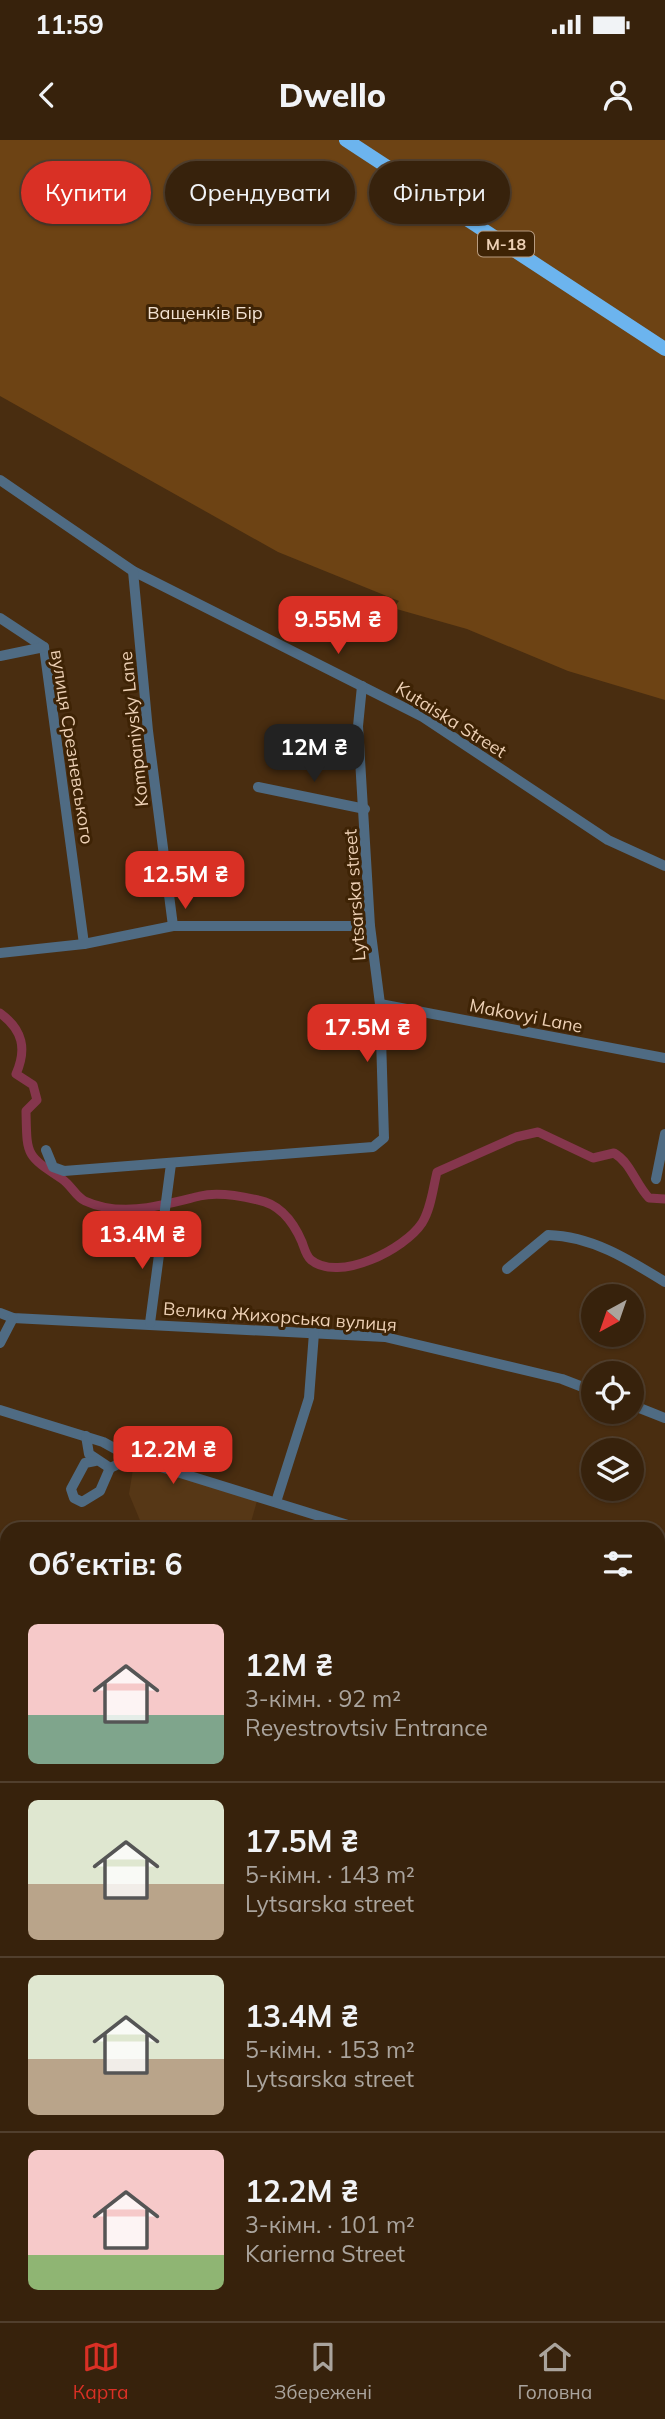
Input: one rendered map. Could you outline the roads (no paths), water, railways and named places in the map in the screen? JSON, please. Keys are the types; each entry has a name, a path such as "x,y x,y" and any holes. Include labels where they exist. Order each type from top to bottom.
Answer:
{"highway":[{"name":"М-18","path":"346,140 665,349"}],"street":[{"name":"Kutaiska Street","path":"0,480 133,570 423,717 608,840 665,866"},
{"name":"Kompaniysky Lane","path":"133,570 148,731 173,926"},
{"name":"вулиця Срезневського","path":"0,618 44,647 84,944"},
{"path":"0,656 44,647"},
{"name":"Lytsarska street","path":"46,1150 53,1167 64,1171 373,1147 384,1138 380,1004 370,926 358,726 362,686"},
{"path":"258,787 365,809"},
{"path":"2,954 84,944 173,926 370,926"},
{"name":"Makovyi Lane","path":"380,1004 665,1058"},
{"path":"656,1179 665,1134"},
{"path":"150,1323 171,1164"},
{"path":"507,1269 548,1235 574,1236 595,1242 665,1282"},
{"name":"Велика Жихорська вулиця","path":"0,1313 13,1318 386,1337 562,1379 581,1386"},
{"path":"0,1343 13,1318"},
{"path":"276,1502 309,1398 314,1333"},
{"path":"0,1410 103,1442 132,1458 339,1522"},
{"path":"644,1410 665,1418"},
{"path":"86,1436 89,1454 95,1461 110,1468"},
{"path":"95,1461 85,1463 71,1489 74,1498 82,1502 100,1491 110,1468 132,1458"}],"waterway":[{"path":"0,1013 14,1026 21,1040 21,1056 16,1074 33,1085 37,1100 26,1111 28,1146 31,1152 35,1159 82,1199 99,1206 113,1209 142,1208 213,1194 266,1202 285,1215 311,1260 323,1266 338,1268 371,1260 413,1233 428,1211 437,1172 516,1137 538,1132 593,1158 614,1153 625,1162 649,1198 665,1199"}],"park label":[{"name":"Ващенків Бір","path":"205,313"}]}
